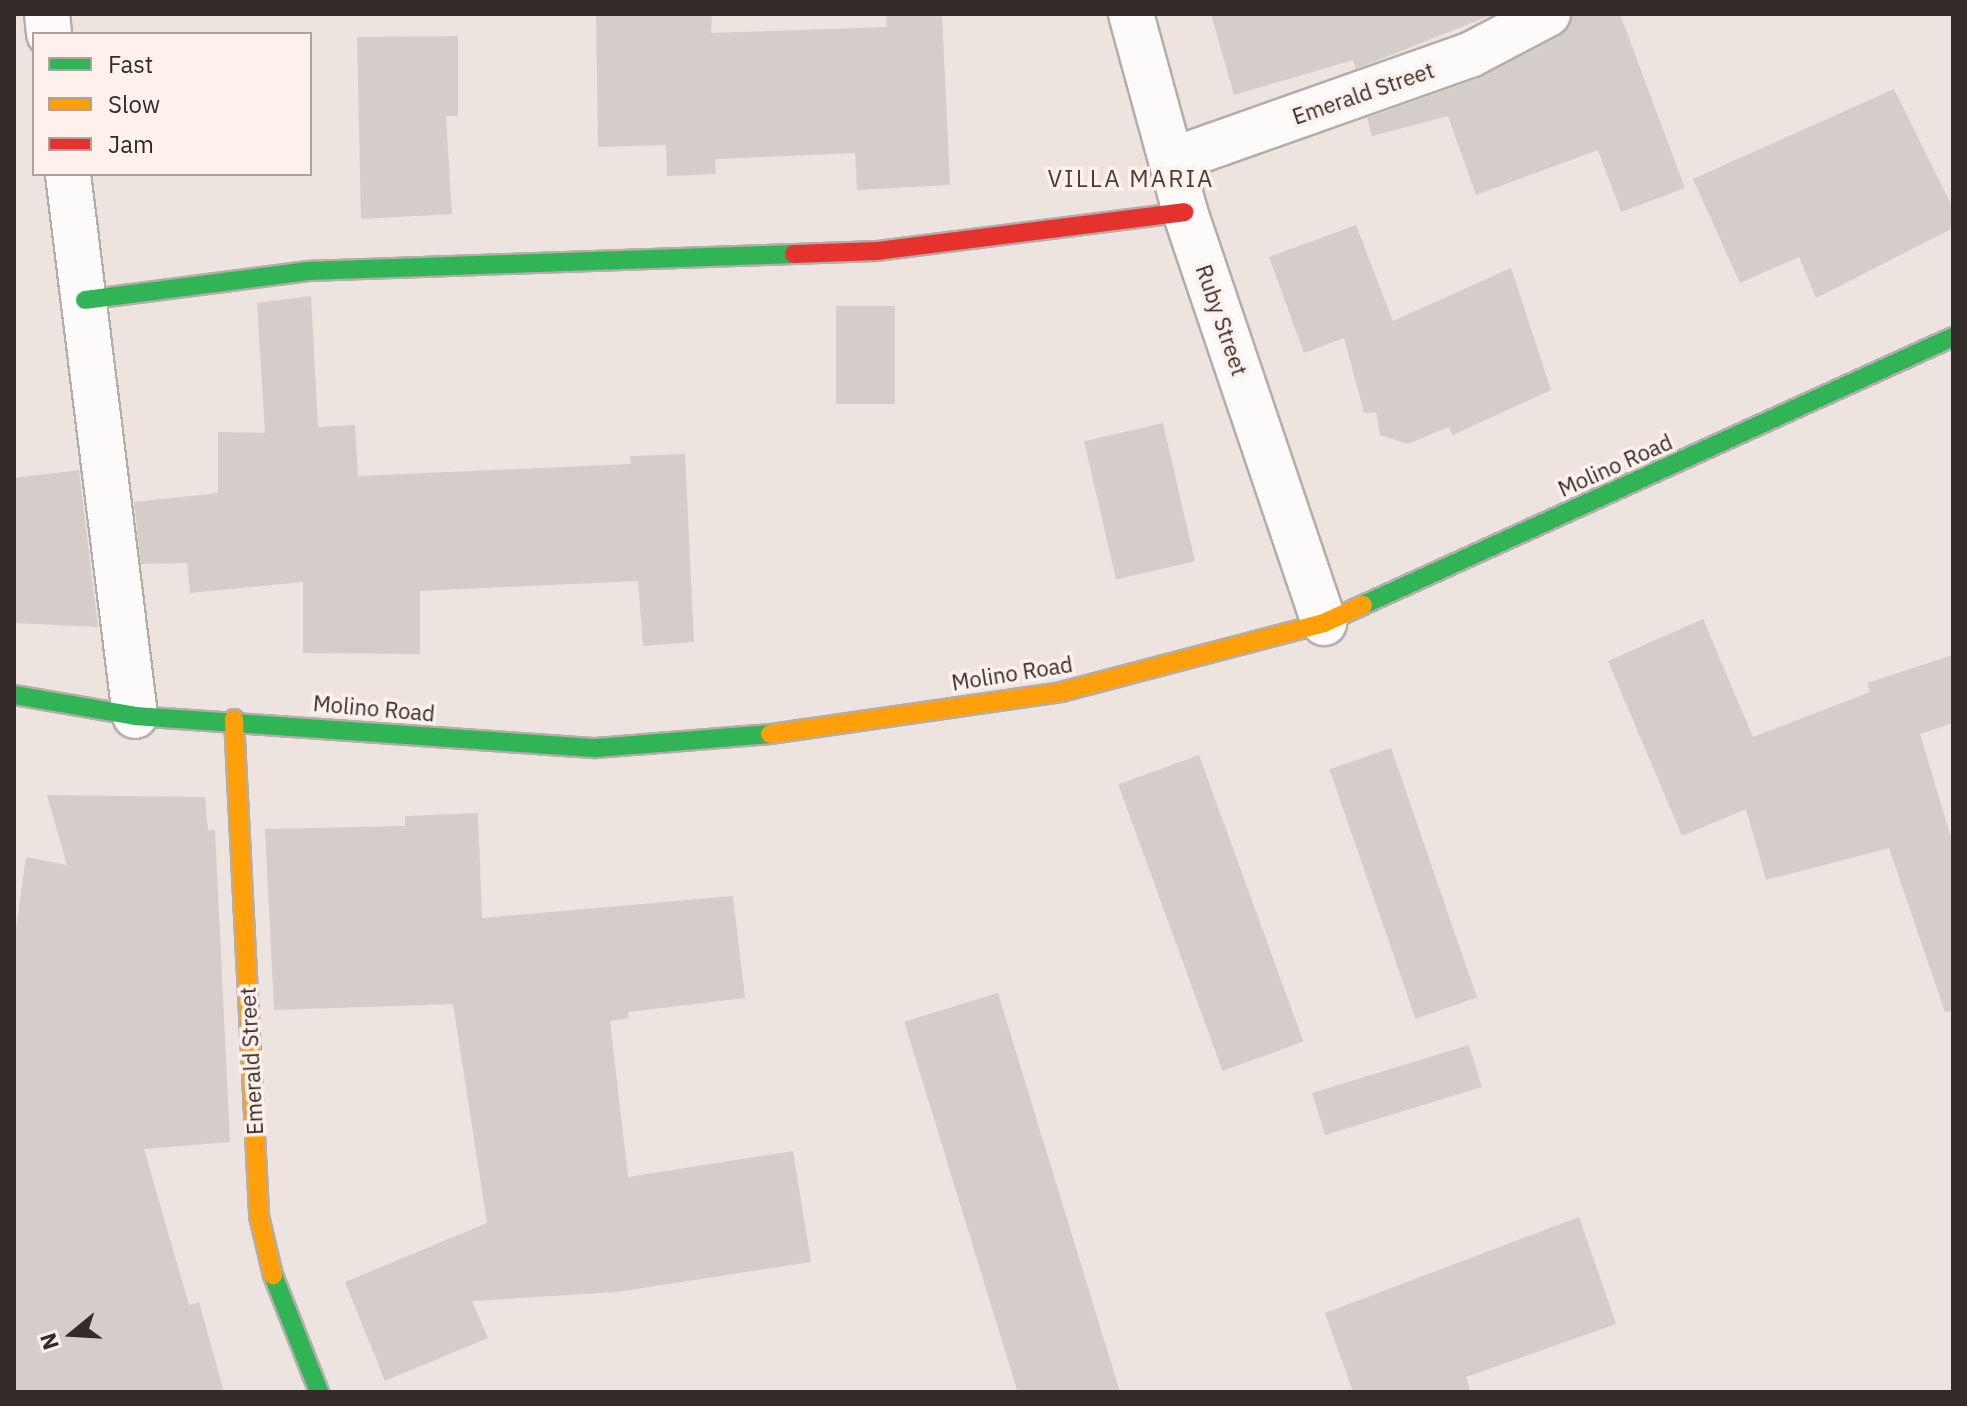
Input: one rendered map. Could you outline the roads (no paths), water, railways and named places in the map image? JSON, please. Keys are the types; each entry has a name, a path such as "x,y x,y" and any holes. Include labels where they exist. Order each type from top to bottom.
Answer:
{"main road":[{"path":"85,300 307,271 877,251 1185,212"},
{"name":"Molino Road","path":"14,695 135,716 234,719 497,743 659,747 1061,692 1324,623 1953,337"},
{"name":"Emerald Street","path":"234,719 259,1216 280,1305 319,1392"}],"street":[{"name":"Ruby Street","path":"1131,14 1185,212 1324,623"},
{"name":"Emerald Street","path":"1173,160 1470,55 1548,14"},
{"path":"68,176 135,716"}],"district":[{"name":"VILLA MARIA","path":"1131,179"}]}
